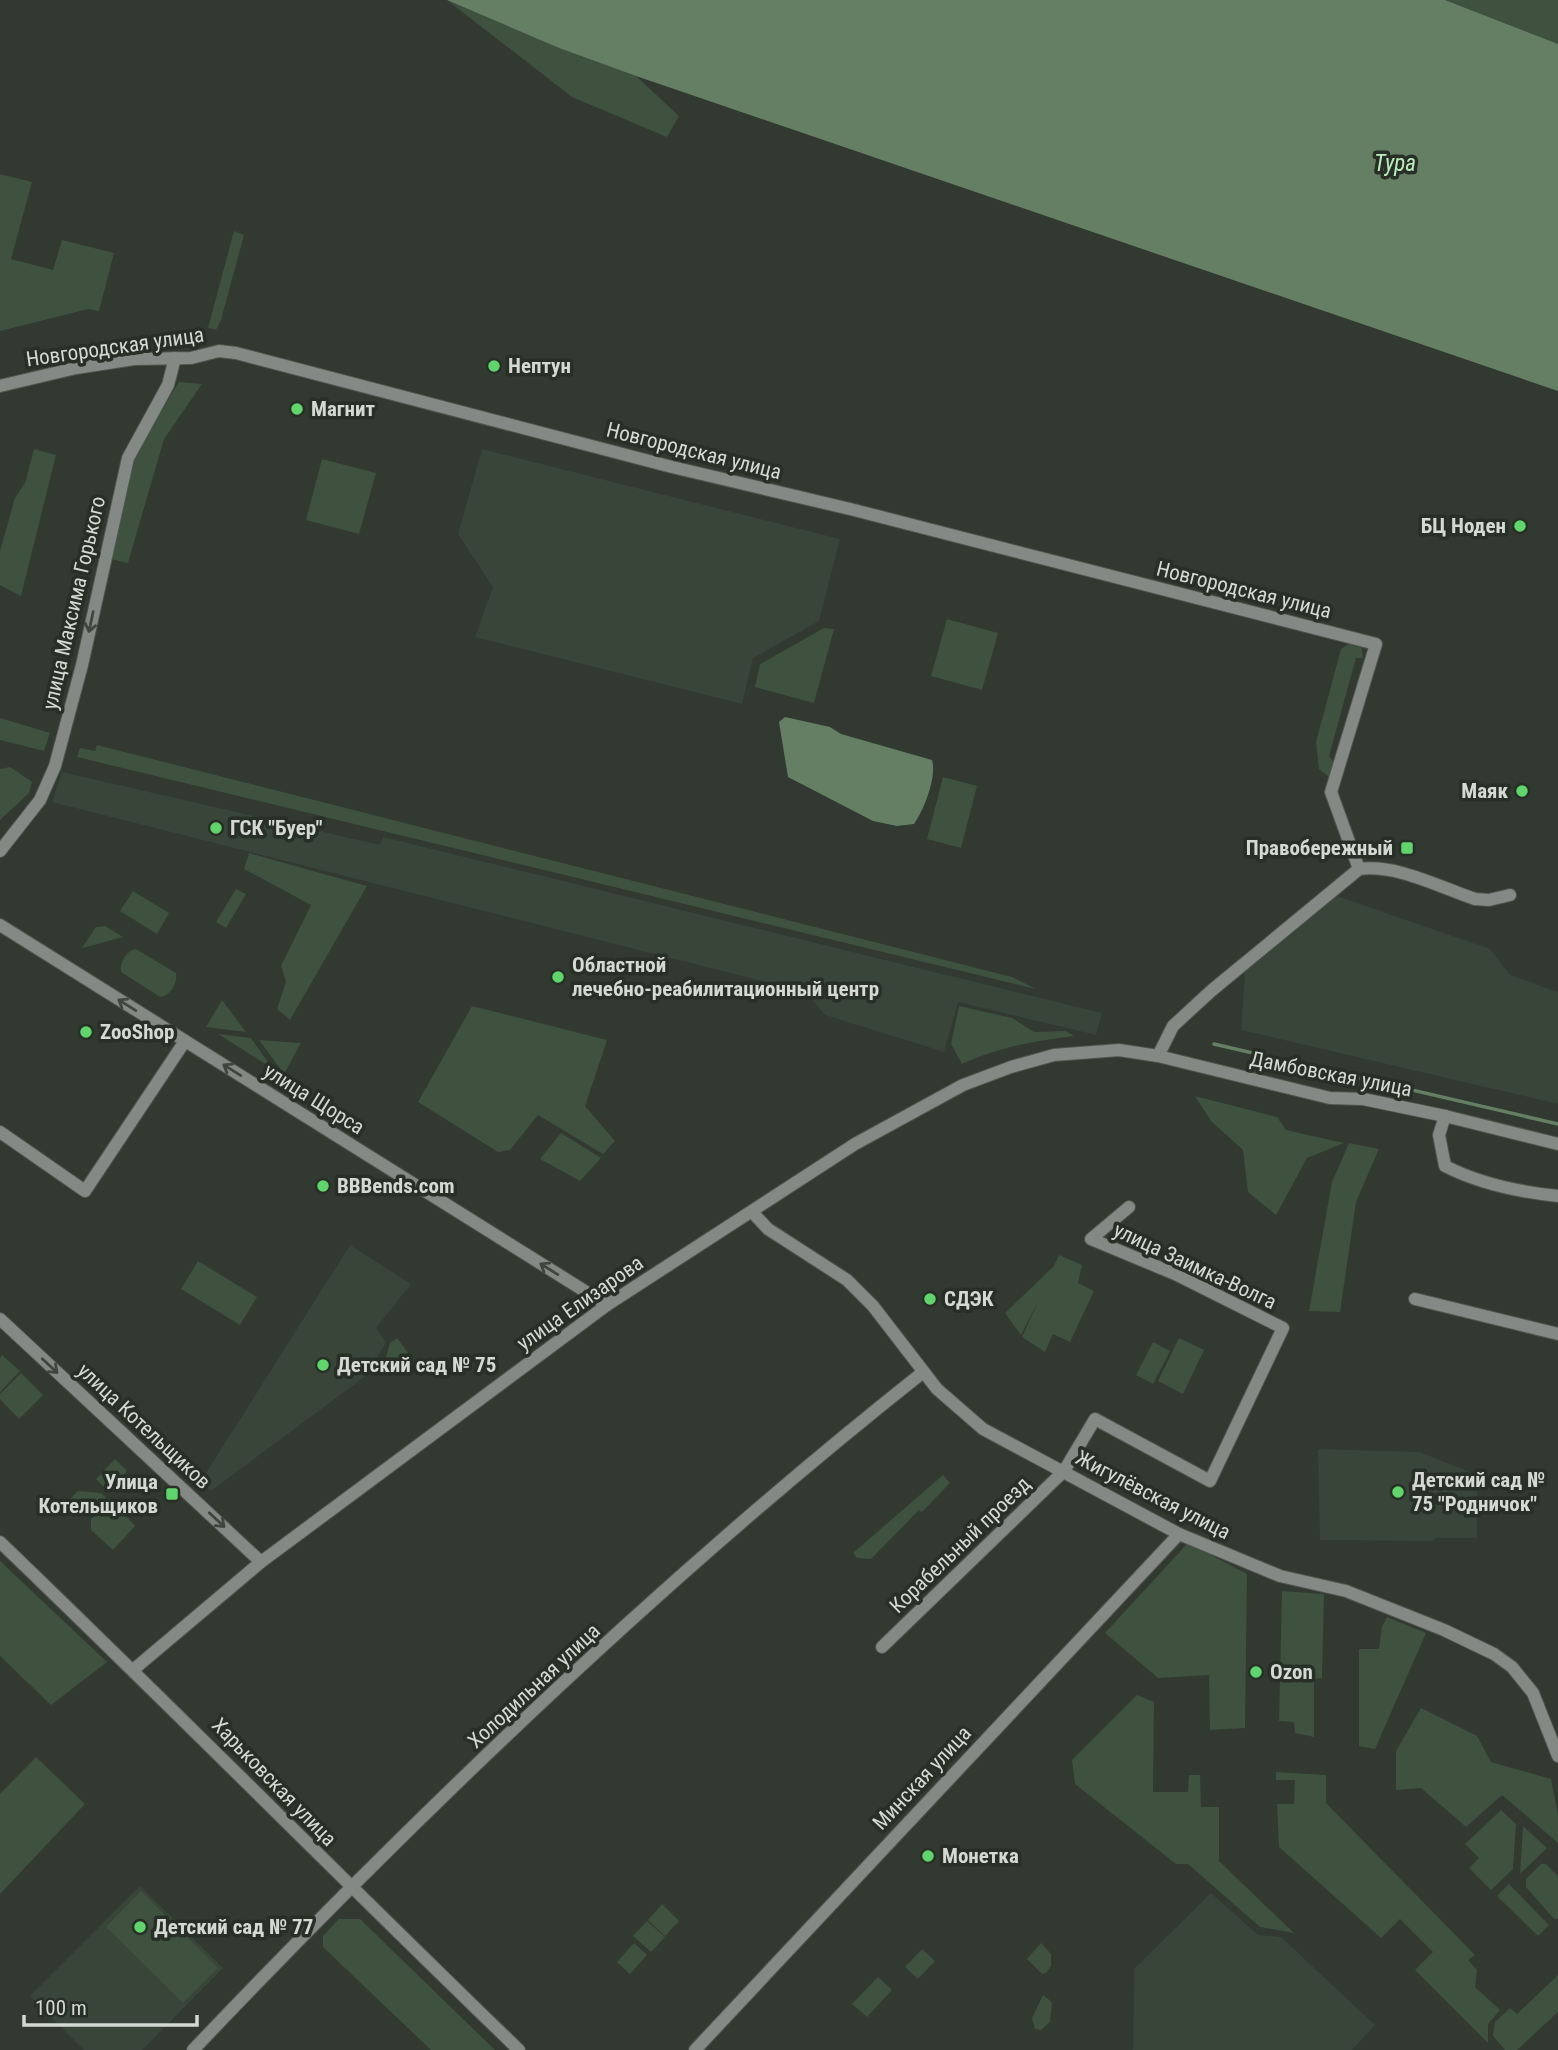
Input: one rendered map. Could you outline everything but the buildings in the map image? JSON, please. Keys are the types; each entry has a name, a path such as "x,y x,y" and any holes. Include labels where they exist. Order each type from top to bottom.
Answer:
{"street":[{"name":"Новгородская улица","path":"0,386 76,368 134,359 174,358 219,351 236,353 672,467 850,509 1376,644 1331,792 1359,869"},
{"name":"улица Максима Горького","path":"0,850 40,800 59,752 128,458 168,385 174,358"},
{"path":"1158,1056 1173,1026 1211,991 1359,869 1376,867 1391,870 1475,898 1500,899 1510,895"},
{"name":"улица Щорса","path":"0,925 607,1305"},
{"path":"0,1132 85,1191 185,1041"},
{"name":"Дамбовская улица","path":"1054,1055 1119,1050 1158,1056 1330,1098 1363,1099 1558,1144"},
{"name":"улица Елизарова","path":"133,1670 261,1562 607,1305 903,1115 963,1085 1054,1055"},
{"path":"1446,1116 1439,1135 1444,1166 1463,1175 1505,1187 1558,1196"},
{"name":"улица Заимка-Волга","path":"1129,1206 1091,1239 1175,1274 1283,1328"},
{"name":"Жигулёвская улица","path":"752,1212 768,1229 847,1280 873,1306 922,1373 954,1406 983,1429 1180,1534 1280,1576 1346,1591 1444,1630 1494,1654 1512,1667 1533,1693 1558,1756"},
{"path":"1415,1300 1558,1334"},
{"name":"улица Котельщиков","path":"0,1320 261,1562"},
{"name":"Корабельный проезд","path":"882,1647 1064,1471 1094,1419 1210,1481 1283,1328"},
{"name":"Холодильная улица","path":"193,2050 350,1886 470,1770 743,1521 922,1373"},
{"name":"Минская улица","path":"695,2050 1180,1534"},
{"name":"Харьковская улица","path":"0,1542 519,2050"}],"shaded area":[{"path":"447,0 559,48 636,76 679,116 667,137 572,97"},
{"path":"1445,0 1558,0 1558,44"},
{"path":"0,174 32,182 11,259 53,270 62,240 114,253 99,311 88,309 0,331"},
{"path":"234,231 244,235 216,330 208,328"},
{"path":"179,382 202,384 164,439 128,563 111,559 136,452"},
{"path":"34,449 56,455 21,596 0,585 0,551 15,498 25,483"},
{"path":"482,449 840,539 819,621 753,658 742,704 475,637 493,587 458,534"},
{"path":"322,459 376,473 359,534 306,520"},
{"path":"947,619 998,633 982,690 931,676"},
{"path":"824,628 834,629 814,703 755,687 760,664"},
{"path":"1349,644 1362,648 1363,658 1356,658 1329,756 1335,764 1330,778 1319,769 1316,742 1341,649"},
{"path":"0,718 50,733 44,751 0,740"},
{"path":"97,745 1012,977 1036,989 77,757 80,748 95,751"},
{"path":"10,767 32,782 29,793 0,820 0,769"},
{"path":"62,772 380,845 383,837 1102,1013 1096,1035 958,1002 944,1052 825,1015 806,992 52,802"},
{"path":"943,777 977,786 961,848 927,839"},
{"path":"249,853 367,886 290,1020 277,1009 286,982 281,966 311,905 244,869"},
{"path":"236,889 246,894 226,928 216,922"},
{"path":"133,891 169,913 157,934 120,911"},
{"path":"1337,896 1490,949 1510,975 1558,992 1558,1104 1241,1030 1245,972"},
{"path":"105,926 123,937 82,948 96,927"},
{"path":"136,949 176,973 170,992 160,997 121,972 124,958"},
{"path":"222,1000 246,1032 206,1027"},
{"path":"472,1006 607,1040 585,1106 615,1141 603,1154 538,1115 510,1150 498,1152 418,1102"},
{"path":"959,1006 1012,1018 1034,1032 1066,1031 1074,1036 989,1053 962,1064 951,1044"},
{"path":"218,1034 251,1038 272,1068"},
{"path":"259,1040 301,1043 284,1074"},
{"path":"1195,1096 1277,1117 1286,1130 1344,1143 1307,1158 1276,1215 1248,1192 1243,1150 1211,1121"},
{"path":"561,1133 601,1158 580,1181 540,1159"},
{"path":"1349,1143 1379,1149 1356,1202 1340,1312 1309,1311 1332,1182"},
{"name":"Детский сад № 75","path":"350,1245 411,1284 376,1328 386,1342 367,1375 211,1491 201,1481"},
{"path":"1059,1255 1082,1265 1078,1283 1094,1291 1070,1342 1053,1334 1045,1352 1022,1337 1039,1300 1021,1335 1005,1313 1054,1266"},
{"path":"198,1261 257,1297 240,1325 181,1289"},
{"path":"397,1338 408,1353 386,1371 383,1367 390,1343"},
{"path":"1179,1338 1204,1350 1183,1394 1158,1381"},
{"path":"1153,1342 1170,1351 1153,1384 1136,1375"},
{"path":"2,1355 20,1371 0,1392 0,1358"},
{"path":"21,1373 43,1395 19,1419 0,1399 0,1394"},
{"name":"Детский сад № 75 \"Родничок\"","path":"1318,1449 1420,1452 1477,1475 1477,1538 1435,1538 1433,1541 1320,1540"},
{"path":"115,1459 127,1471 108,1491 96,1479"},
{"path":"943,1475 950,1483 922,1512 919,1510 871,1559 857,1558 853,1553"},
{"path":"78,1491 101,1493 107,1499 89,1517 69,1500"},
{"path":"112,1500 135,1526 113,1550 91,1530 91,1519"},
{"path":"1188,1543 1247,1574 1245,1728 1210,1730 1209,1675 1158,1678 1105,1633"},
{"path":"0,1561 107,1662 51,1705 0,1656"},
{"path":"1282,1591 1324,1594 1322,1678 1314,1679 1314,1737 1295,1733 1294,1722 1279,1721"},
{"path":"1387,1617 1426,1633 1375,1749 1359,1746 1359,1649 1379,1649 1382,1627"},
{"path":"1137,1695 1154,1702 1153,1792 1188,1792 1189,1775 1200,1775 1201,1807 1219,1807 1219,1861 1294,1933 1260,1927 1188,1864 1176,1864 1075,1784 1072,1760"},
{"path":"1421,1708 1477,1736 1491,1762 1551,1779 1558,1815 1558,1843 1502,1795 1466,1827 1421,1788 1396,1790 1396,1751"},
{"path":"36,1757 85,1804 0,1894 0,1794"},
{"path":"1276,1772 1326,1775 1326,1803 1475,1955 1468,1960 1477,1970 1475,1987 1500,2010 1488,2024 1488,2043 1415,1970 1433,1952 1400,1919 1381,1938 1279,1847 1277,1804 1294,1804 1295,1780 1276,1780"},
{"path":"1501,1810 1516,1824 1513,1869 1491,1890 1469,1868 1479,1858 1465,1844"},
{"path":"1523,1826 1547,1848 1520,1874"},
{"path":"1541,1864 1546,1864 1558,1876 1558,1919 1554,1919 1526,1887 1526,1879"},
{"path":"1509,1884 1549,1925 1538,1936 1497,1896"},
{"name":"Детский сад № 77","path":"140,1886 223,1968 142,2050 84,2050 30,1996"},
{"path":"141,1891 218,1968 183,2003 106,1927"},
{"path":"1211,1893 1258,1935 1281,1937 1375,2025 1352,2050 1133,2050 1134,1969"},
{"path":"662,1904 679,1921 665,1936 648,1920"},
{"path":"339,1919 360,1919 495,2050 431,2050 323,1947 323,1936"},
{"path":"647,1921 665,1937 651,1952 633,1936"},
{"path":"634,1943 647,1955 630,1974 617,1962"},
{"path":"1041,1943 1051,1954 1051,1966 1042,1974 1027,1959"},
{"path":"922,1949 935,1961 918,1979 905,1967"},
{"path":"1558,1975 1558,2012 1517,2050 1505,2050 1493,2036 1495,2022 1510,2008 1517,2014"},
{"path":"878,1977 892,1990 867,2017 852,2004"},
{"path":"1043,1995 1052,2002 1050,2022 1041,2030 1035,2029 1032,2018"}],"water":[{"name":"Тура","path":"447,0 1445,0 1558,44 1558,391 636,76 559,48"},
{"path":"785,717 830,727 841,734 932,760 933,775 929,793 914,824 897,826 873,821 788,777 779,722"}],"waterway":[{"path":"1214,1044 1558,1124"}],"place":[{"name":"Нептун","path":"494,366"},
{"name":"Магнит","path":"297,409"},
{"name":"БЦ Ноден","path":"1520,526"},
{"name":"Маяк","path":"1522,791"},
{"name":"ГСК \"Буер\"","path":"216,828"},
{"name":"Правобережный","path":"1407,848"},
{"name":"Областной лечебно-реабилитационный центр","path":"558,977"},
{"name":"ZooShop","path":"86,1032"},
{"name":"BBBends.com","path":"323,1186"},
{"name":"СДЭК","path":"930,1299"},
{"name":"Детский сад № 75","path":"323,1365"},
{"name":"Детский сад № 75 \"Родничок\"","path":"1398,1492"},
{"name":"Улица Котельщиков","path":"172,1494"},
{"name":"Ozon","path":"1256,1672"},
{"name":"Монетка","path":"928,1856"},
{"name":"Детский сад № 77","path":"140,1927"}]}
